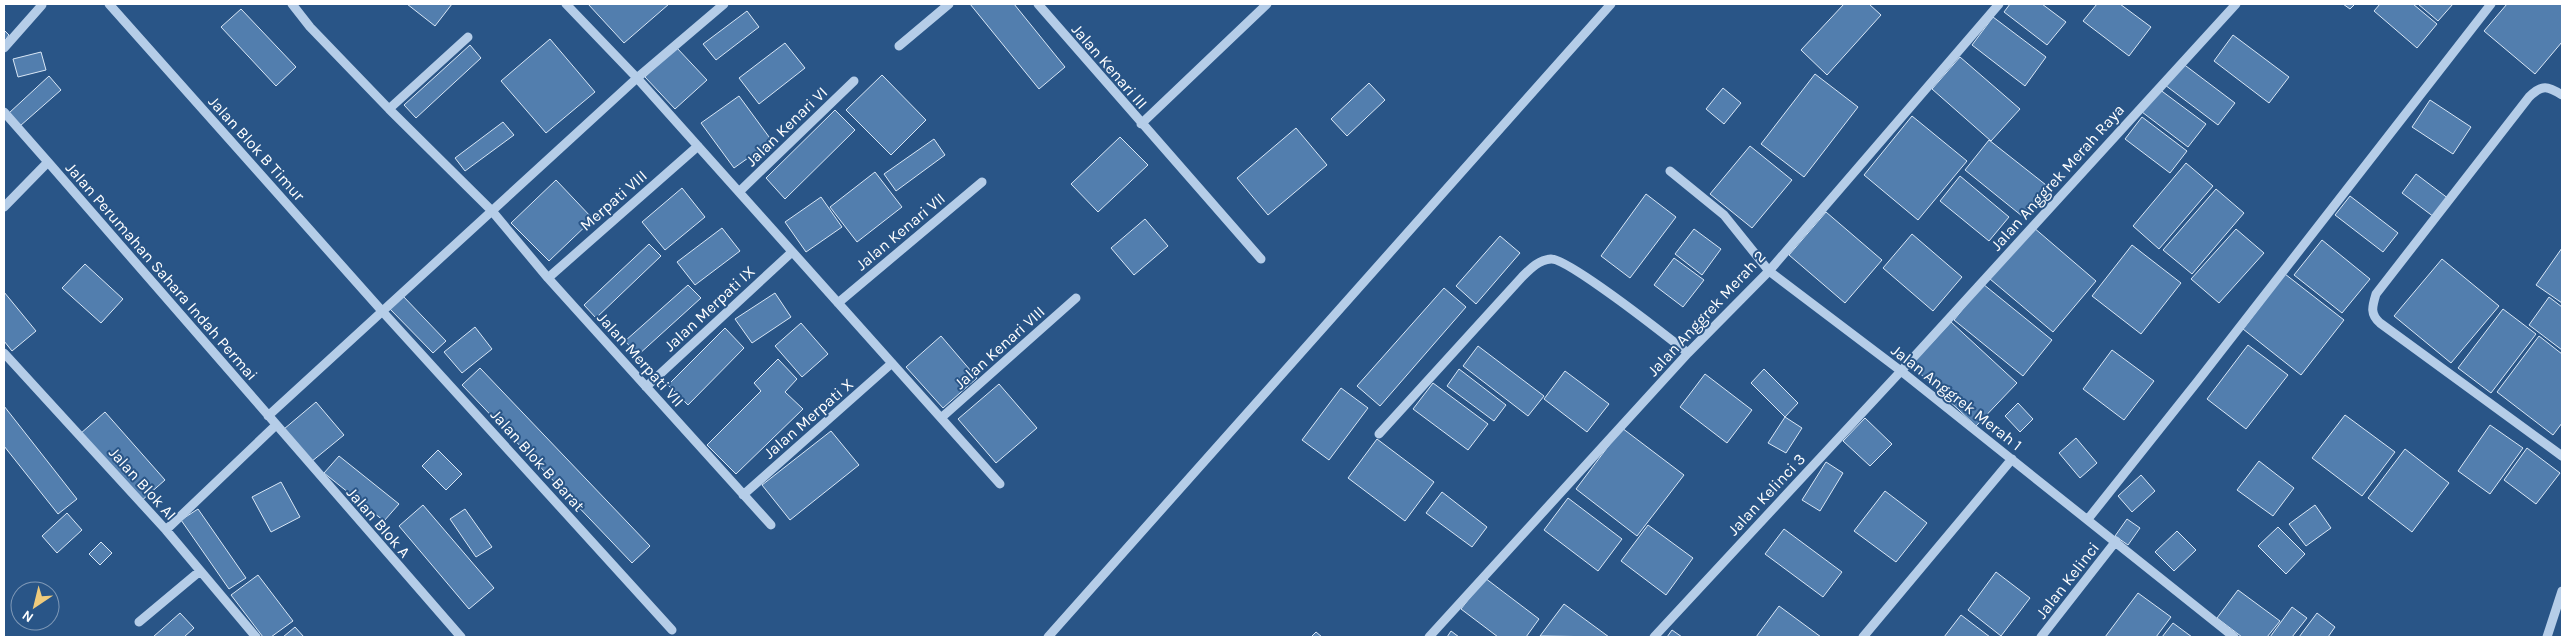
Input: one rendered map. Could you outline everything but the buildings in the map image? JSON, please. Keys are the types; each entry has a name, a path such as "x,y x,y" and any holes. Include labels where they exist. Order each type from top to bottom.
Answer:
{"street":[{"path":"4,48 42,4"},
{"name":"Jalan Blok B Timur","path":"109,4 382,311"},
{"name":"Jalan Merpati VII","path":"292,4 310,26 389,109 492,211 548,278 771,525"},
{"path":"566,4 637,78 1000,484"},
{"path":"268,416 637,78 724,4"},
{"path":"899,46 948,4"},
{"name":"Jalan Kenari III","path":"1038,4 1261,259"},
{"path":"1141,124 1267,4"},
{"path":"1048,637 1611,4"},
{"name":"Jalan Anggrek Merah 2","path":"1428,637 1688,353 1768,270 1999,4"},
{"name":"Jalan Anggrek Merah Raya","path":"1901,371 2236,4"},
{"path":"2088,519 2198,382 2491,4"},
{"path":"389,109 468,36"},
{"name":"Jalan Kenari VI","path":"739,192 854,81"},
{"path":"2562,95 2548,87 2542,87 2529,97 2376,294 2372,307 2374,318 2380,323 2562,456"},
{"path":"4,112 48,162"},
{"name":"Merpati VIII","path":"548,278 698,146"},
{"name":"Jalan Perumahan Sahara Indah Permai","path":"4,207 48,162 275,426"},
{"name":"Jalan Anggrek Merah 1","path":"1670,171 1724,215 1768,270 1901,371 2234,637"},
{"name":"Jalan Kenari VII","path":"838,303 982,182"},
{"name":"Jalan Merpati IX","path":"646,387 792,252"},
{"path":"1379,434 1522,277 1536,264 1552,259 1564,264 1606,292 1688,353"},
{"name":"Jalan Kenari VIII","path":"942,418 1076,298"},
{"name":"Jalan Blok B Barat","path":"382,311 672,630"},
{"name":"Jalan Blok AI","path":"4,353 166,530 256,637"},
{"name":"Jalan Merpati X","path":"743,495 892,363"},
{"name":"Jalan Kelinci 3","path":"1654,637 1901,371"},
{"path":"166,530 275,426"},
{"name":"Jalan Blok A","path":"275,426 461,637"},
{"path":"1864,637 2012,459"},
{"name":"Jalan Kelinci","path":"2041,637 2116,541"},
{"path":"139,622 200,571"},
{"path":"2547,637 2562,591"}]}
